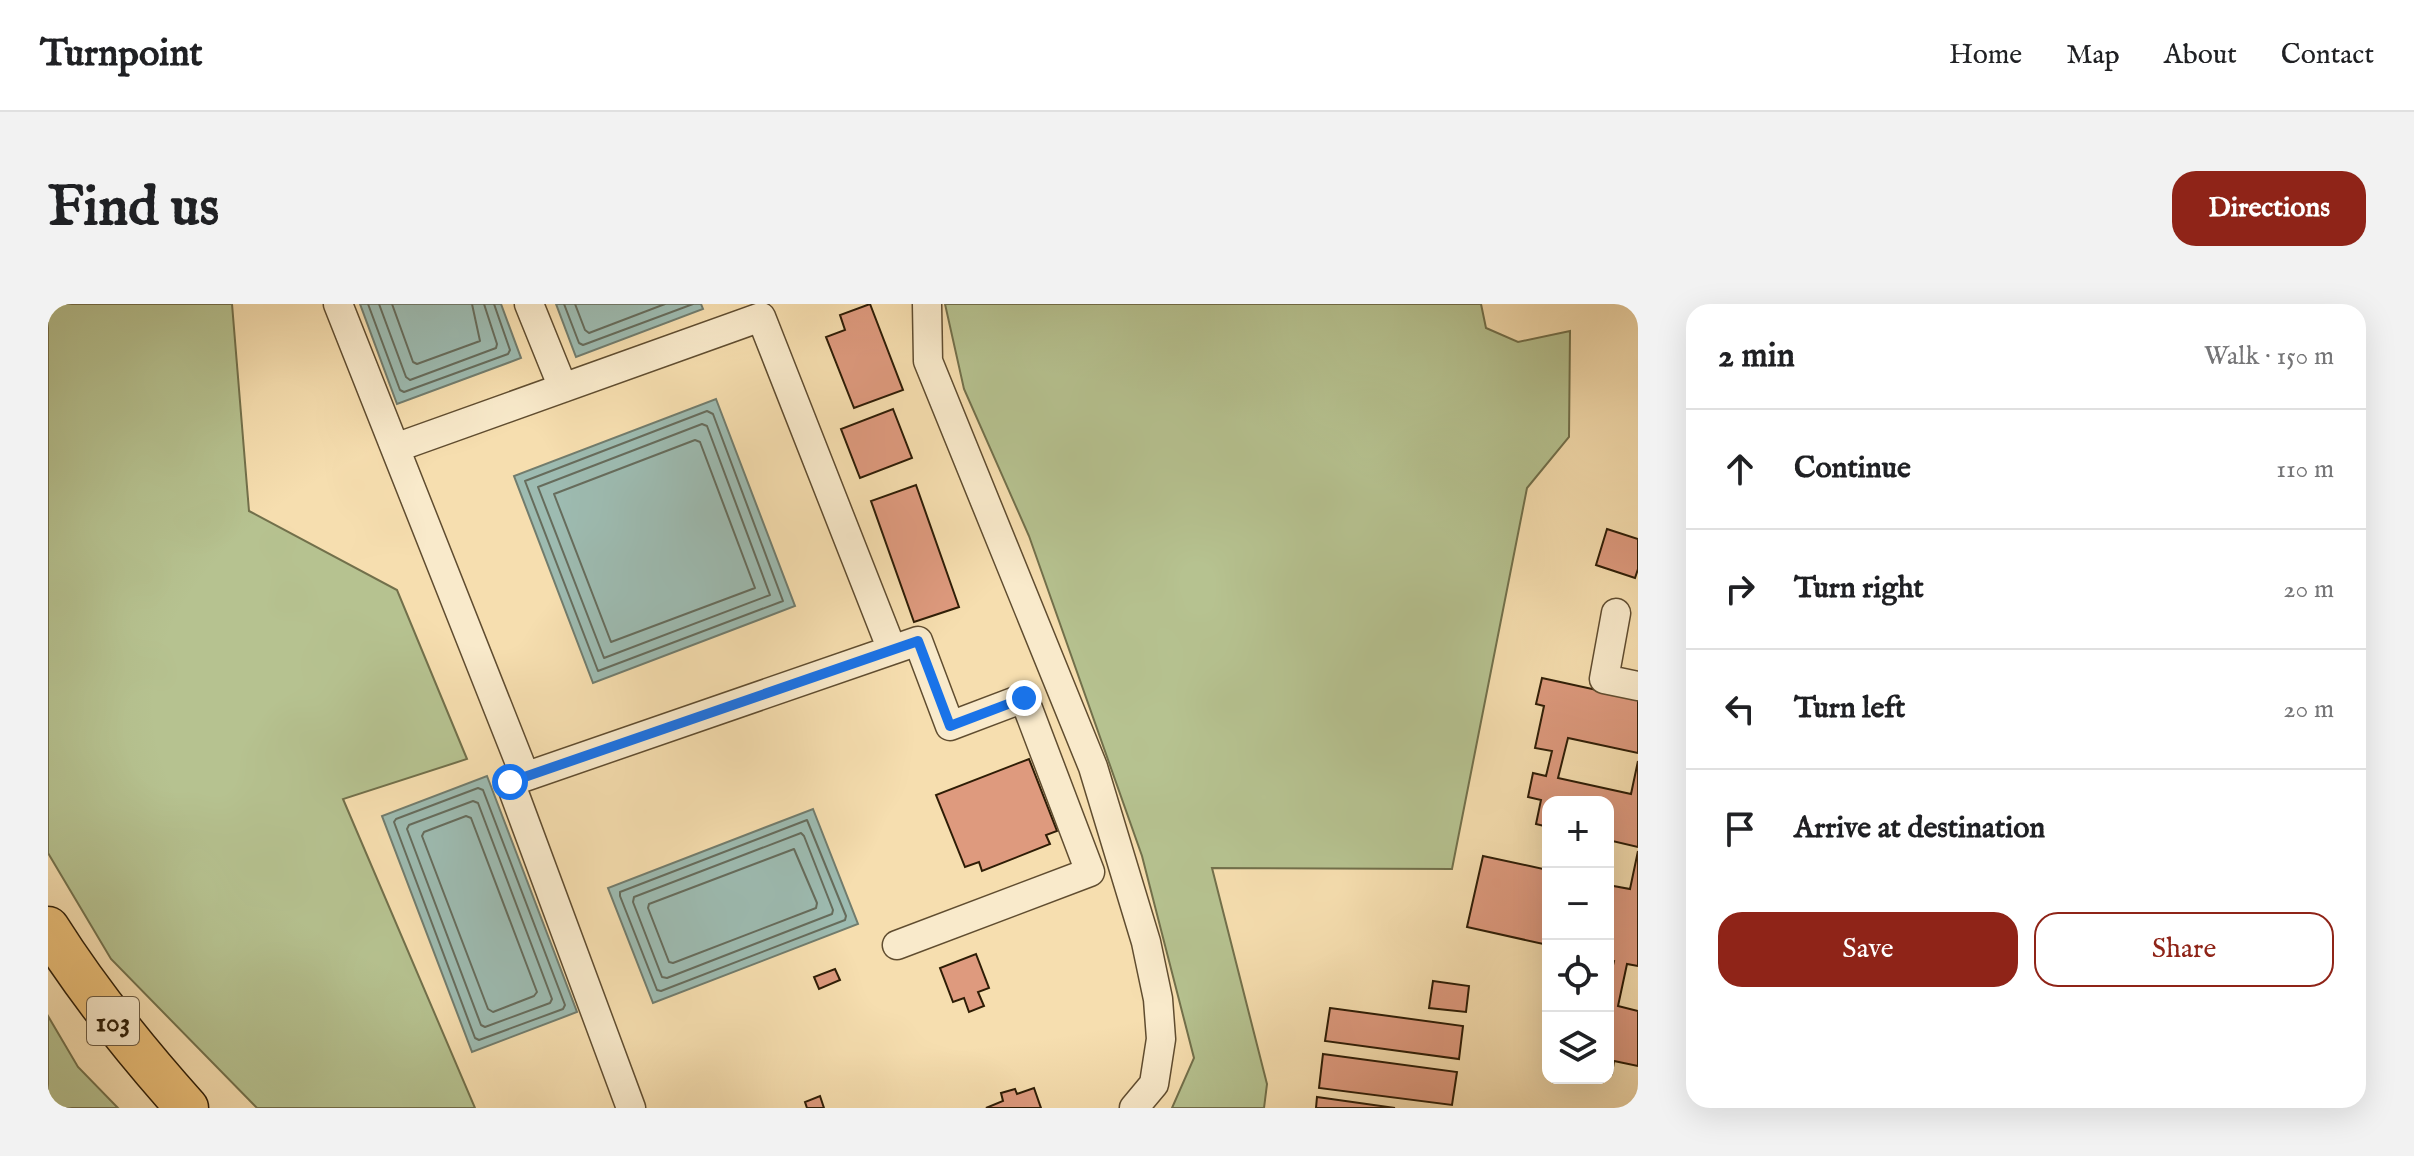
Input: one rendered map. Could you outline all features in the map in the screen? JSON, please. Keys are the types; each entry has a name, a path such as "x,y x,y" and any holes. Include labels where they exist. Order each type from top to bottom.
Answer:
{"highway":[{"name":"103","path":"48,928 78,975 141,1057 187,1108"}],"street":[{"path":"338,304 525,776"},
{"path":"529,304 563,388"},
{"path":"927,304 928,361 1093,767 1146,942 1158,999 1161,1039 1154,1084 1134,1108"},
{"path":"395,448 761,317 892,650"},
{"path":"1616,613 1604,679 1638,686"},
{"path":"631,1108 510,782 918,641 950,726 1024,698 1090,872 897,945"}],"green space":[{"path":"48,304 232,304 249,511 397,590 467,759 343,799 475,1108 257,1108 111,959 48,853"},
{"path":"945,304 1481,304 1486,328 1518,342 1570,331 1569,437 1527,488 1452,869 1212,868 1267,1084 1264,1108 1172,1108 1194,1058 1142,856 1029,536 964,389"},
{"path":"48,1016 78,1067 118,1108 48,1108"}],"water":[{"path":"360,304 501,304 521,358 397,404"},
{"path":"556,304 701,304 703,309 576,357"},
{"path":"716,399 795,606 593,683 514,476"},
{"path":"487,776 577,1012 472,1052 382,816"},
{"path":"813,809 858,924 653,1003 608,888"}],"building":[{"path":"870,304 903,390 854,408 826,337 845,330 840,315"},
{"path":"893,409 912,458 860,478 841,429"},
{"path":"916,485 959,607 914,622 871,501"},
{"path":"1607,529 1638,539 1635,578 1596,565"},
{"path":"1542,678 1638,699 1638,753 1568,738 1558,778 1631,794 1638,761 1638,847 1614,841 1614,796 1542,796 1542,826 1536,824 1541,800 1528,797 1533,773 1546,776 1552,751 1535,748 1544,706 1536,704"},
{"path":"1029,759 1057,831 1046,835 1050,844 982,871 979,862 965,867 936,795"},
{"path":"1638,851 1638,966 1627,964 1618,1006 1638,1011 1638,1066 1614,1061 1614,886 1630,889"},
{"path":"1483,856 1542,869 1542,944 1467,927"},
{"path":"976,954 989,988 978,992 984,1006 969,1012 964,998 953,1002 940,968"},
{"path":"835,969 840,980 819,989 814,977"},
{"path":"1433,981 1469,986 1466,1012 1429,1008"},
{"path":"1330,1008 1463,1026 1459,1059 1325,1041"},
{"path":"1323,1054 1457,1072 1452,1105 1319,1088"},
{"path":"1034,1088 1041,1108 986,1108 1003,1101 1001,1093 1015,1089 1017,1094"},
{"path":"820,1096 824,1108 807,1108 805,1102"},
{"path":"1317,1097 1395,1108 1316,1108"}],"route":[{"path":"510,782 918,641 950,726 1024,698"}]}
